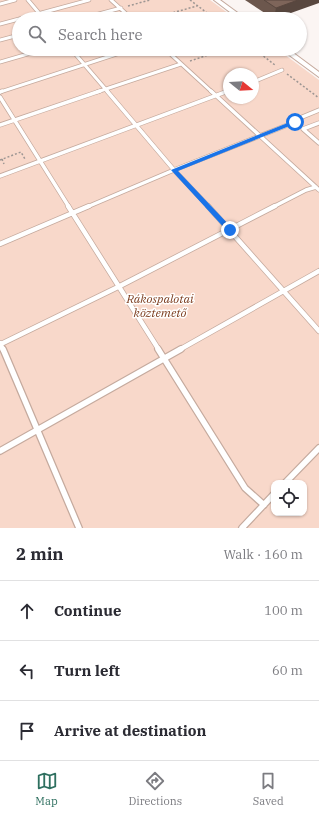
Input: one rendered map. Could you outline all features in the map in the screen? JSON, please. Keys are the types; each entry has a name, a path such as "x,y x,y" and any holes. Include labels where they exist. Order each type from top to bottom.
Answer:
{"street":[{"path":"217,0 233,12"},
{"path":"293,56 319,75"}],"lane":[{"path":"0,4 15,0"},
{"path":"28,0 38,12"},
{"path":"47,12 89,0"},
{"path":"111,0 125,12"},
{"path":"106,12 121,8"},
{"path":"0,24 12,21"},
{"path":"0,40 12,37"},
{"path":"0,62 21,56"},
{"path":"77,56 174,170 230,230 319,331"},
{"path":"0,92 109,56"},
{"path":"172,56 317,188"},
{"path":"0,125 181,64"},
{"path":"259,80 282,70"},
{"path":"0,176 223,93"},
{"path":"0,97 118,288 164,358 245,488 264,505"},
{"path":"0,244 174,170 295,122 295,120 319,110"},
{"path":"295,122 319,143"},
{"path":"303,129 319,123"},
{"path":"79,528 0,344 118,288 306,190 317,188"},
{"path":"0,451 319,271"},
{"path":"288,480 319,448"},
{"path":"242,528 271,497"}],"path":[{"path":"121,8 150,0"},
{"path":"190,0 205,12"},
{"path":"175,12 197,6"},
{"path":"181,64 205,56"},
{"path":"4,164 1,159 21,152 28,165"}],"green space":[{"name":"Rákospalotai köztemető","path":"0,0 210,0 226,12 12,12 12,56 286,56 319,80 319,528 0,528"}],"building":[{"path":"264,0 298,0 276,8"}],"route":[{"path":"230,230 174,170 295,122"}]}
